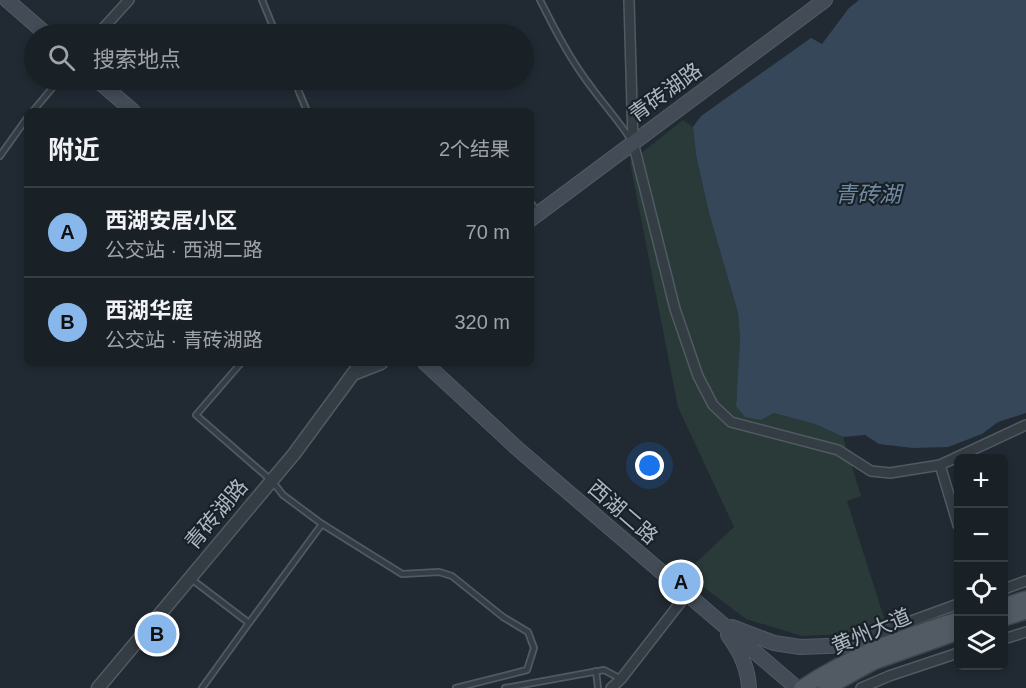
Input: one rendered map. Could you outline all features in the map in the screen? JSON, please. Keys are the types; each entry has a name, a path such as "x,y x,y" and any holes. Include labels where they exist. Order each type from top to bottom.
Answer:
{"main road":[{"path":"7,0 35,24"},
{"name":"青砖湖路","path":"534,211 633,142 825,0"},
{"path":"109,90 130,108"},
{"name":"西湖二路","path":"429,366 519,450 796,688"},
{"path":"1008,605 1026,599"},
{"path":"1008,617 1026,611"},
{"name":"黄州大道","path":"802,688 845,662 883,644 954,621"},
{"path":"721,623 774,643 800,647 883,644"},
{"path":"721,623 741,654 748,673 749,688"},
{"name":"黄州大道","path":"826,688 852,671 873,662 954,633"}],"street":[{"path":"107,24 129,0"},
{"path":"629,0 633,142 675,309 705,393 721,414 741,426 806,439 838,450 871,471 890,473 940,465 1026,425"},
{"name":"青砖湖路","path":"98,688 272,481 353,369"},
{"path":"940,465 954,512"},
{"path":"1008,588 1026,581"},
{"path":"611,688 621,679 687,594"},
{"path":"844,646 954,605"},
{"path":"1008,638 1026,632"},
{"path":"861,688 954,654"}],"lane":[{"path":"262,0 272,24"},
{"path":"540,0 557,35 591,88 618,119 633,142"},
{"path":"36,108 51,90"},
{"path":"298,90 306,108"},
{"path":"0,156 24,122"},
{"path":"238,366 196,415 272,481 283,495 322,524 402,574 439,572 452,576 503,617 528,632 534,648 527,669 456,688"},
{"path":"202,688 322,524"},
{"path":"190,578 249,623"},
{"path":"505,688 529,686 596,671 613,672 621,679"},
{"path":"596,671 598,688"}],"shaded area":[{"path":"683,120 693,127 696,155 709,213 738,313 740,340 736,406 761,420 774,413 815,424 843,437 861,496 847,501 885,621 843,634 802,636 746,619 685,573 734,527 678,407 630,162"}],"water":[{"name":"青砖湖","path":"859,0 1026,0 1026,413 998,422 982,434 948,447 913,448 879,444 865,435 843,437 815,424 774,413 761,420 745,417 736,406 740,340 738,313 709,213 696,155 693,127 701,116 811,38 822,44 849,8"}],"place":[{"name":"西湖安居小区","path":"681,582"},
{"name":"西湖华庭","path":"157,634"}]}
